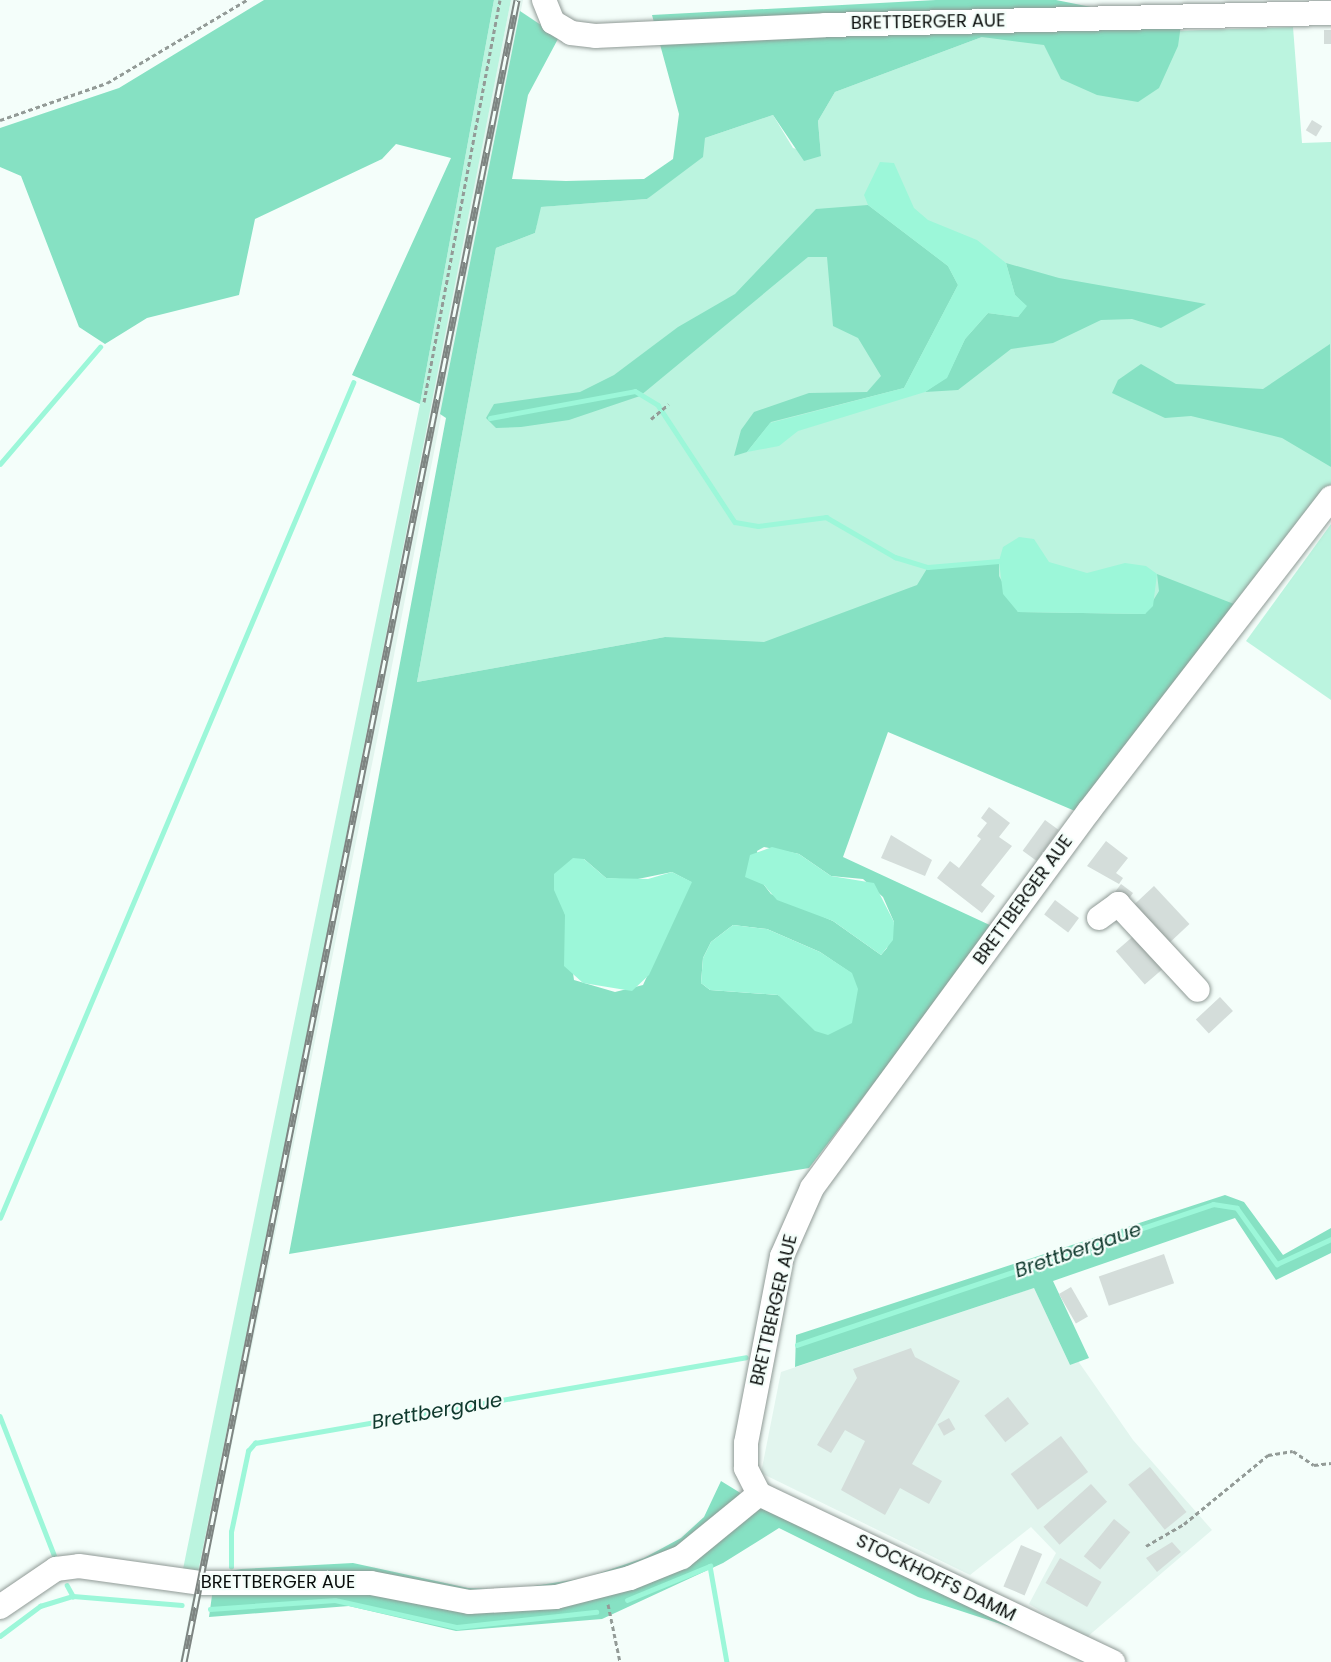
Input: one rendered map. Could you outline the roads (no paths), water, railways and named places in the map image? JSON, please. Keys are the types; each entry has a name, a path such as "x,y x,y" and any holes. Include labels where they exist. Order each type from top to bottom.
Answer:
{"street":[{"name":"BRETTBERGER AUE","path":"544,0 553,22 571,33 595,36 825,25 1331,13"},
{"name":"BRETTBERGER AUE","path":"0,1607 56,1569 79,1566 200,1583 371,1582 469,1602 556,1597 610,1584 682,1557 759,1494 746,1468 748,1432 782,1256 812,1188 1089,811 1331,498"},
{"path":"1099,918 1118,904 1198,990"},
{"name":"STOCKHOFFS DAMM","path":"759,1494 1113,1662"}],"waterway":[{"path":"0,464 100,347"},
{"path":"0,1218 353,383"},
{"path":"490,418 635,391 658,405 735,522 758,526 826,517 895,557 928,567 999,561"},
{"name":"Brettbergaue","path":"797,1345 1213,1204 1237,1208 1277,1264 1331,1239"},
{"name":"Brettbergaue","path":"231,1567 231,1532 248,1451 255,1443 746,1357"},
{"name":"Brettbergaue","path":"0,1416 55,1557"},
{"path":"627,1600 710,1566 727,1662"},
{"name":"Brettbergaue","path":"67,1585 73,1596"},
{"path":"0,1636 40,1606 73,1596 182,1605"},
{"path":"210,1609 335,1600 457,1627 596,1612"}],"railway":[{"path":"184,1662 517,0"}]}
